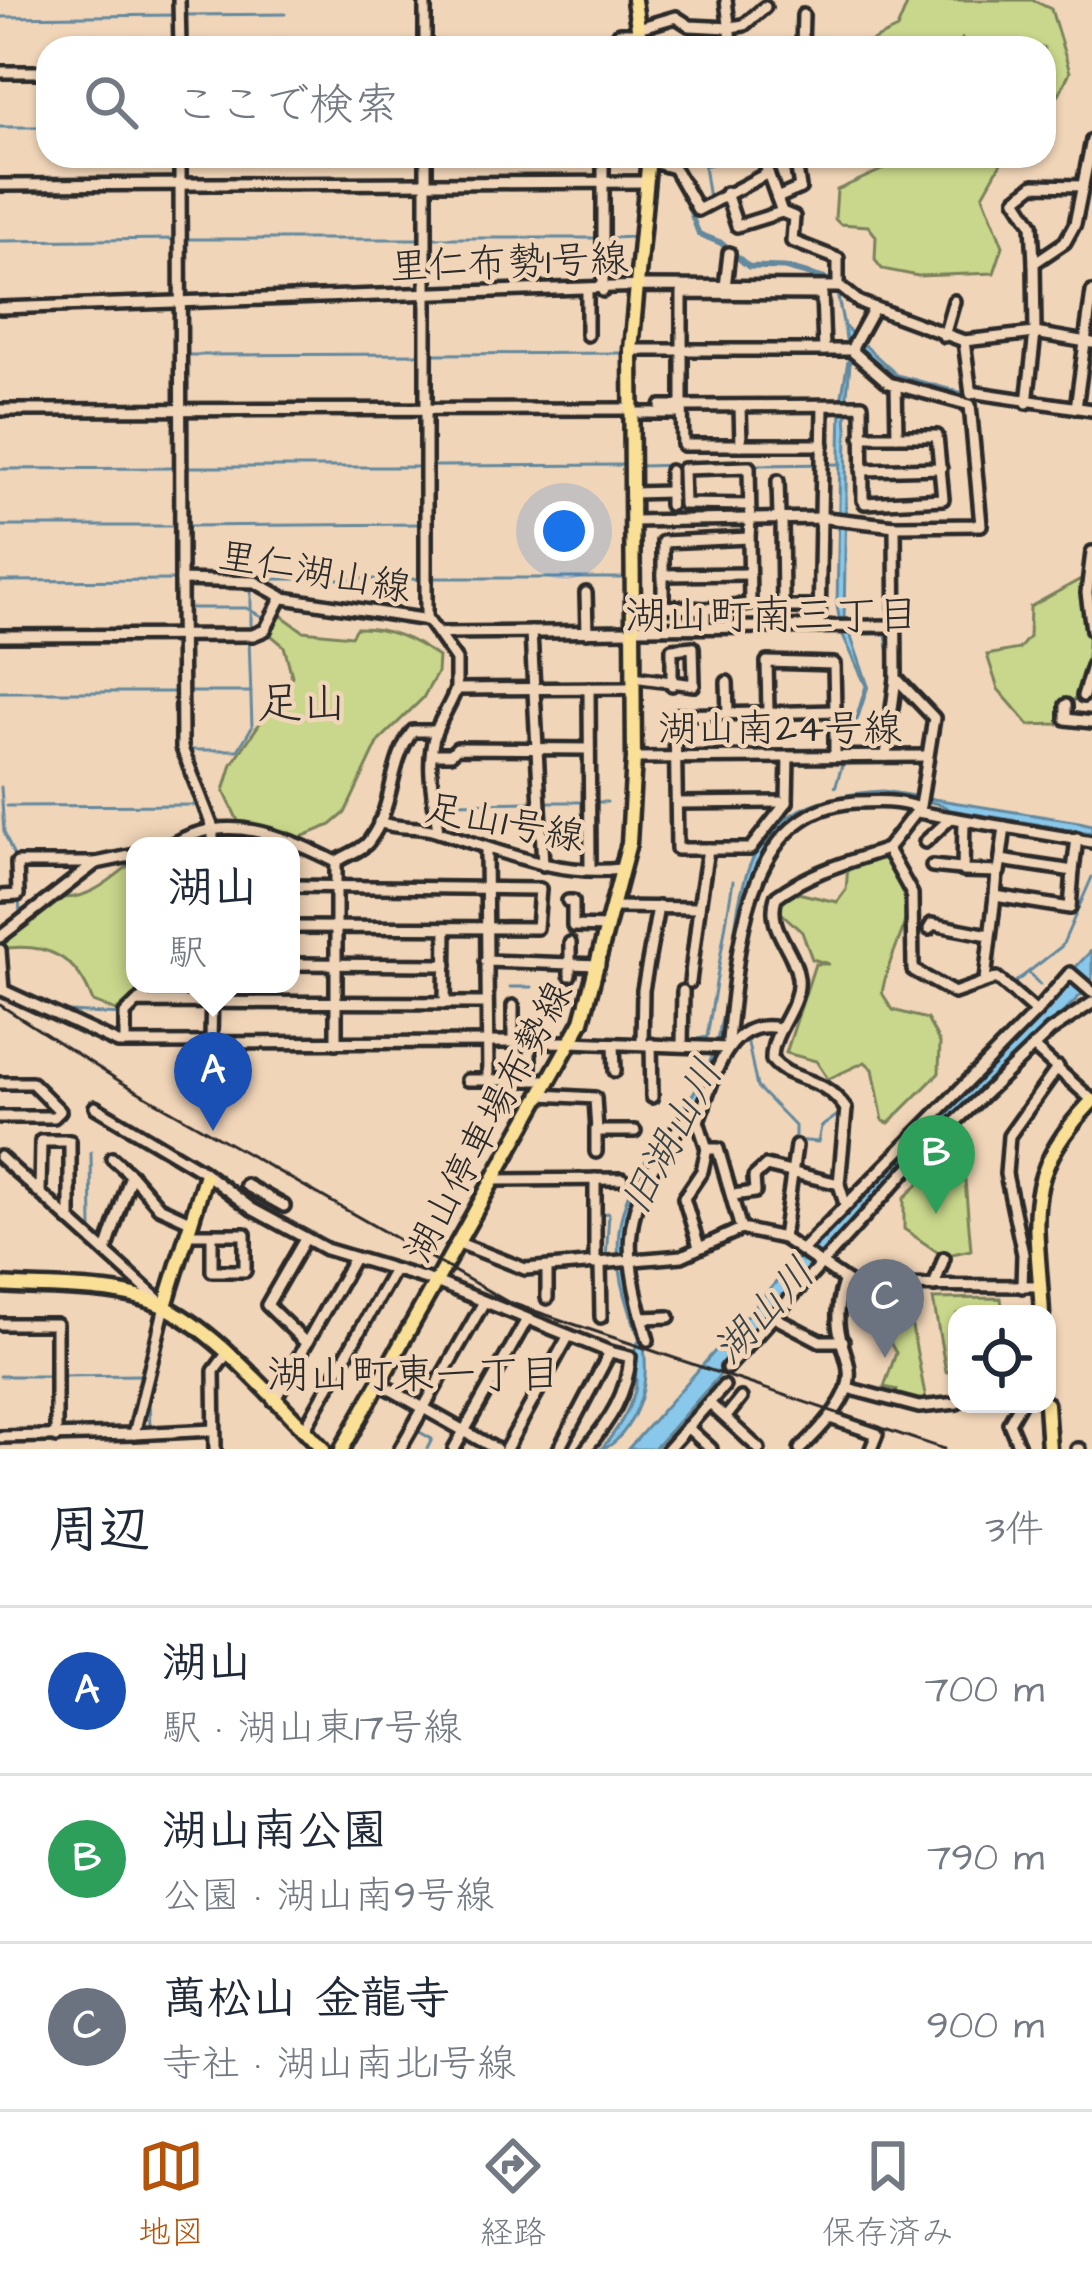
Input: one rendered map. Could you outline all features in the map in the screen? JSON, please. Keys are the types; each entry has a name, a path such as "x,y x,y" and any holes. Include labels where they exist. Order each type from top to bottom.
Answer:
{"main road":[{"path":"634,0 640,36"},
{"name":"湖山停車場布勢線","path":"342,1449 570,1042 599,965 613,907 633,823 631,350 648,168"},
{"path":"1042,1305 1037,1204 1042,1168 1054,1144 1092,1101"},
{"path":"165,1306 206,1177"},
{"path":"0,1286 117,1295 165,1306 226,1354 323,1449"},
{"path":"1046,1413 1048,1448"}],"street":[{"path":"179,0 180,36"},
{"path":"424,0 425,36"},
{"path":"726,0 731,36"},
{"path":"640,36 676,17 690,26 744,25 765,7"},
{"path":"802,36 803,14"},
{"path":"0,72 36,72"},
{"path":"1034,263 1065,242 1092,140"},
{"name":"里仁湖山線","path":"180,168 181,580 255,582 282,597 426,620 440,633 458,665 456,688"},
{"path":"426,168 426,620"},
{"path":"603,168 603,291"},
{"path":"674,168 698,210 760,168"},
{"path":"766,168 782,212"},
{"path":"777,198 800,188 797,168"},
{"path":"0,185 647,182"},
{"path":"1027,403 1035,333 1032,224 1016,200 1034,184 1082,186"},
{"path":"726,193 737,226 782,212 794,217 792,241 838,259 840,287 874,308 964,341 1035,333 1087,342"},
{"path":"724,289 730,253"},
{"name":"里仁布勢1号線","path":"181,302 840,287"},
{"path":"823,445 683,445 682,293 724,289 822,294 824,350"},
{"path":"587,291 587,335"},
{"path":"1076,408 1092,292"},
{"path":"944,336 954,301"},
{"path":"0,308 181,302"},
{"path":"851,350 874,308"},
{"path":"633,520 818,518 895,526 981,525 964,341"},
{"path":"631,350 851,350 896,385 970,405"},
{"path":"896,385 897,436"},
{"path":"971,392 1092,410"},
{"path":"0,410 632,411 862,405 862,436 862,470 865,502 940,502 937,436 862,436"},
{"path":"661,406 682,410"},
{"path":"740,406 741,445"},
{"path":"819,627 823,406"},
{"path":"749,505 684,504 683,469 748,467 750,519 746,608 667,608 664,540 749,538"},
{"path":"862,470 941,468"},
{"path":"670,471 670,505"},
{"path":"778,481 783,607 818,607"},
{"path":"633,493 670,492"},
{"path":"886,756 896,678 895,526"},
{"path":"1092,552 1087,593 1092,630"},
{"path":"663,575 749,574"},
{"path":"181,580 182,748 213,837"},
{"path":"586,593 587,632"},
{"path":"0,636 253,635 265,630 282,597"},
{"path":"705,609 705,627"},
{"path":"440,633 894,626"},
{"path":"531,632 543,865"},
{"path":"438,832 431,802 432,754 435,731 456,688 589,688 633,682 672,685 697,682 693,647 672,650 672,685"},
{"path":"767,712 767,662 830,661 835,756"},
{"path":"1083,696 1092,666"},
{"path":"845,1204 839,1184 846,1109 819,1081 773,1063 778,1028 793,1004 798,979 771,919 776,897 830,867 887,849 919,809 934,718 896,678"},
{"path":"727,682 728,713"},
{"path":"589,688 590,868"},
{"path":"1066,705 1066,719 1092,722"},
{"path":"788,758 788,802 750,848 677,849 675,715 835,711"},
{"path":"336,862 367,846 394,795 404,743 413,731 435,731"},
{"path":"432,754 451,754 457,748 590,749"},
{"name":"湖山南24号線","path":"634,758 927,756"},
{"path":"699,1247 684,1198 702,1172 707,1149 698,1123 721,1047 748,906 782,838 803,816 832,805 891,801 951,818 1092,842"},
{"path":"677,803 788,802"},
{"path":"925,842 951,818"},
{"path":"962,869 964,820"},
{"name":"足山1号線","path":"379,822 400,831 438,832 486,852 543,865 622,869"},
{"path":"191,837 213,828 251,826 277,837"},
{"path":"985,980 1005,827"},
{"path":"995,896 1070,908 1077,838"},
{"path":"300,847 336,862"},
{"path":"682,1044 708,849"},
{"path":"887,849 912,895 913,970 954,993 997,978 1036,1012"},
{"path":"486,852 488,1080"},
{"path":"0,896 18,896 17,862 96,862 126,857"},
{"path":"1001,860 1073,872"},
{"path":"0,937 96,862"},
{"path":"336,862 336,1043"},
{"path":"932,866 997,873"},
{"path":"300,886 540,889 537,928 300,926"},
{"path":"568,901 573,901 573,926 608,927"},
{"path":"613,907 699,908"},
{"path":"652,1097 643,990 658,907"},
{"path":"929,929 932,924 989,934"},
{"path":"446,928 446,1003"},
{"path":"570,943 570,971"},
{"path":"0,950 2,989 125,1043 570,1042 721,1047 746,1030 778,1028"},
{"path":"486,961 548,961 553,968 570,971 599,965"},
{"path":"300,964 446,965"},
{"path":"803,1250 1070,973 1091,991"},
{"path":"125,1043 125,1014 146,993"},
{"path":"211,1043 212,993"},
{"path":"137,1002 486,1004"},
{"path":"727,1368 916,1160 1033,1047 1070,1014 1092,1003"},
{"path":"513,1006 513,1042"},
{"path":"530,1042 530,1080"},
{"path":"614,1044 615,1071"},
{"path":"1033,1047 1092,1101"},
{"path":"1022,1287 1023,1254 1006,1174 1009,1136 1058,1067"},
{"path":"467,1080 550,1079"},
{"path":"0,1083 32,1083 60,1111 54,1117 0,1117"},
{"path":"542,1095 595,1098 596,1152"},
{"path":"648,1340 628,1236 633,1204 673,1137 704,1106"},
{"path":"95,1107 305,1239 436,1282 526,1321 630,1357 628,1379 611,1416 586,1449"},
{"path":"596,1129 633,1131 631,1114"},
{"path":"40,1192 41,1141 70,1142 70,1217"},
{"path":"783,1238 796,1147"},
{"path":"707,1149 718,1149 741,1229"},
{"path":"0,1157 165,1306 134,1434"},
{"path":"112,1158 159,1207 188,1227 212,1235 245,1234 245,1271 212,1271 212,1235"},
{"path":"733,1195 755,1192 754,1178 766,1166 839,1184"},
{"path":"106,1248 131,1174"},
{"path":"494,1180 622,1179"},
{"path":"595,1180 601,1317"},
{"path":"246,1185 284,1206"},
{"path":"251,1209 260,1192"},
{"path":"459,1243 515,1268 547,1268 682,1256 741,1229 783,1238 844,1282 1041,1286"},
{"path":"305,1239 267,1305 306,1343"},
{"path":"274,1401 354,1258"},
{"path":"934,1286 944,1258"},
{"path":"547,1268 547,1298"},
{"path":"304,1430 394,1270"},
{"path":"800,1449 851,1389 853,1372 837,1314 844,1282"},
{"path":"400,1449 484,1302"},
{"path":"772,1316 820,1341 843,1341"},
{"path":"642,1318 670,1317"},
{"path":"454,1449 526,1321"},
{"path":"0,1324 56,1324 56,1437"},
{"path":"506,1449 568,1337"},
{"path":"559,1449 610,1352"},
{"path":"214,1449 214,1371 226,1354"},
{"path":"379,1383 496,1449"},
{"path":"668,1449 724,1385"},
{"path":"851,1389 919,1407 948,1404"},
{"path":"726,1417 741,1398"},
{"path":"709,1402 759,1449"},
{"path":"1015,1413 1010,1431 1019,1449"},
{"path":"830,1418 878,1434 871,1449"},
{"path":"687,1427 711,1449"},
{"path":"0,1437 214,1430"}],"green space":[{"path":"909,0 1032,0 1051,9 1070,72 1056,100 1056,36 882,36 897,29"},
{"path":"886,168 998,168 983,195 1003,246 994,273 918,276 882,269 875,260 876,236 868,226 840,224 835,219 837,190"},
{"path":"1081,579 1088,638 1081,697 1066,703 1058,724 1029,725 998,689 987,655 1019,649 1029,637 1030,607"},
{"path":"275,611 303,631 351,636 356,628 389,632 438,657 437,673 423,698 379,741 345,813 331,825 300,838 277,837 238,821 224,791 232,764 292,676 284,646 266,631"},
{"path":"886,860 898,882 906,914 882,993 893,1010 927,1019 940,1043 939,1073 889,1123 883,1121 873,1069 865,1062 828,1079 816,1061 786,1053 815,964 829,964 812,959 802,932 776,908 793,892 837,902 846,890 848,866"},
{"path":"126,867 126,993 137,993 116,1011 93,1002 78,973 58,956 32,948 0,949 0,939 51,896 74,897 106,883"},
{"path":"951,1161 946,1175 950,1181 965,1180 971,1250 943,1256 904,1229 904,1198 940,1163"},
{"path":"1001,1298 1002,1305 948,1305 948,1372 946,1372 933,1299"},
{"path":"892,1317 910,1317 927,1405 895,1400 897,1390 884,1387 896,1353 885,1334 894,1328"}],"water":[{"path":"678,182 700,233 721,241 749,265 785,266 834,280 836,291 641,289 0,305 631,285 835,289 832,282 784,269 748,268 720,244 698,235"},
{"path":"841,311 844,326 897,375 967,394 1092,412 1030,409 903,383 850,339 844,624 849,632 887,632 892,637 892,675 886,634 850,634 868,686 835,788 866,686 842,633 837,606 841,401 849,355"},
{"name":"旧湖山川","path":"883,791 1079,822 1092,825 1092,833 902,800 820,809 787,831 765,862 751,901 717,1072 634,1196 626,1243 644,1349 645,1375 640,1401 627,1427 601,1449 625,1415 636,1383 634,1351 640,1340 618,1256 624,1208 647,1159 709,1064 724,1007 745,880 760,846 785,819 825,800"},
{"name":"湖山川","path":"1092,950 1092,983 1086,990 913,1158 654,1449 628,1449 810,1244"}],"waterway":[{"path":"184,15 285,14"},
{"path":"0,17 177,15"},
{"path":"0,127 36,127"},
{"path":"704,168 709,199"},
{"path":"609,238 635,237"},
{"path":"432,238 598,238"},
{"path":"0,241 178,239"},
{"path":"185,239 421,239"},
{"path":"432,354 627,353"},
{"path":"190,355 422,354"},
{"path":"753,465 841,464"},
{"path":"436,466 626,465"},
{"path":"639,466 683,465"},
{"path":"188,467 419,467"},
{"path":"0,469 175,468"},
{"path":"894,520 972,519"},
{"path":"186,526 422,524"},
{"path":"0,526 174,526"},
{"path":"436,578 626,578"},
{"path":"258,579 423,579"},
{"path":"0,581 177,580"},
{"path":"251,586 251,630"},
{"path":"186,608 246,608 265,618"},
{"path":"746,633 836,632"},
{"path":"646,634 739,633"},
{"path":"185,750 238,750 252,727 249,638"},
{"path":"0,692 178,692"},
{"path":"186,692 251,692"},
{"path":"635,844 639,775"},
{"path":"1,787 4,832 15,859"},
{"path":"440,803 538,802"},
{"path":"546,802 584,802"},
{"path":"595,802 607,802"},
{"path":"7,806 201,805"},
{"path":"114,855 126,852"},
{"path":"1009,987 1062,946 1092,877"},
{"name":"旧湖山川","path":"687,1041 707,1037 733,881"},
{"path":"19,898 20,914"},
{"path":"3,929 18,916"},
{"path":"1029,973 1040,985"},
{"path":"510,987 532,987"},
{"path":"54,1011 122,1015"},
{"path":"746,1034 757,1087 795,1126 795,1140 818,1142 821,1127 842,1112"},
{"name":"旧湖山川","path":"659,1041 677,1041"},
{"path":"91,1152 92,1232"},
{"name":"旧湖山川","path":"600,1214 609,1213 606,1259"},
{"path":"463,1288 483,1296"},
{"path":"587,1338 623,1351"},
{"path":"150,1429 149,1396 162,1344"},
{"path":"61,1376 140,1375"},
{"path":"0,1376 50,1376"},
{"path":"0,1430 48,1430"},
{"path":"416,1430 432,1439 427,1449"}],"railway":[{"path":"0,1005 121,1082 508,1302 944,1449"}],"place":[{"name":"湖山","path":"213,1131"},
{"name":"湖山南公園","path":"936,1214"},
{"name":"萬松山 金龍寺","path":"885,1358"}],"district":[{"name":"湖山町南三丁目","path":"772,614"},
{"name":"足山","path":"302,702"},
{"name":"湖山町東一丁目","path":"414,1373"}]}
